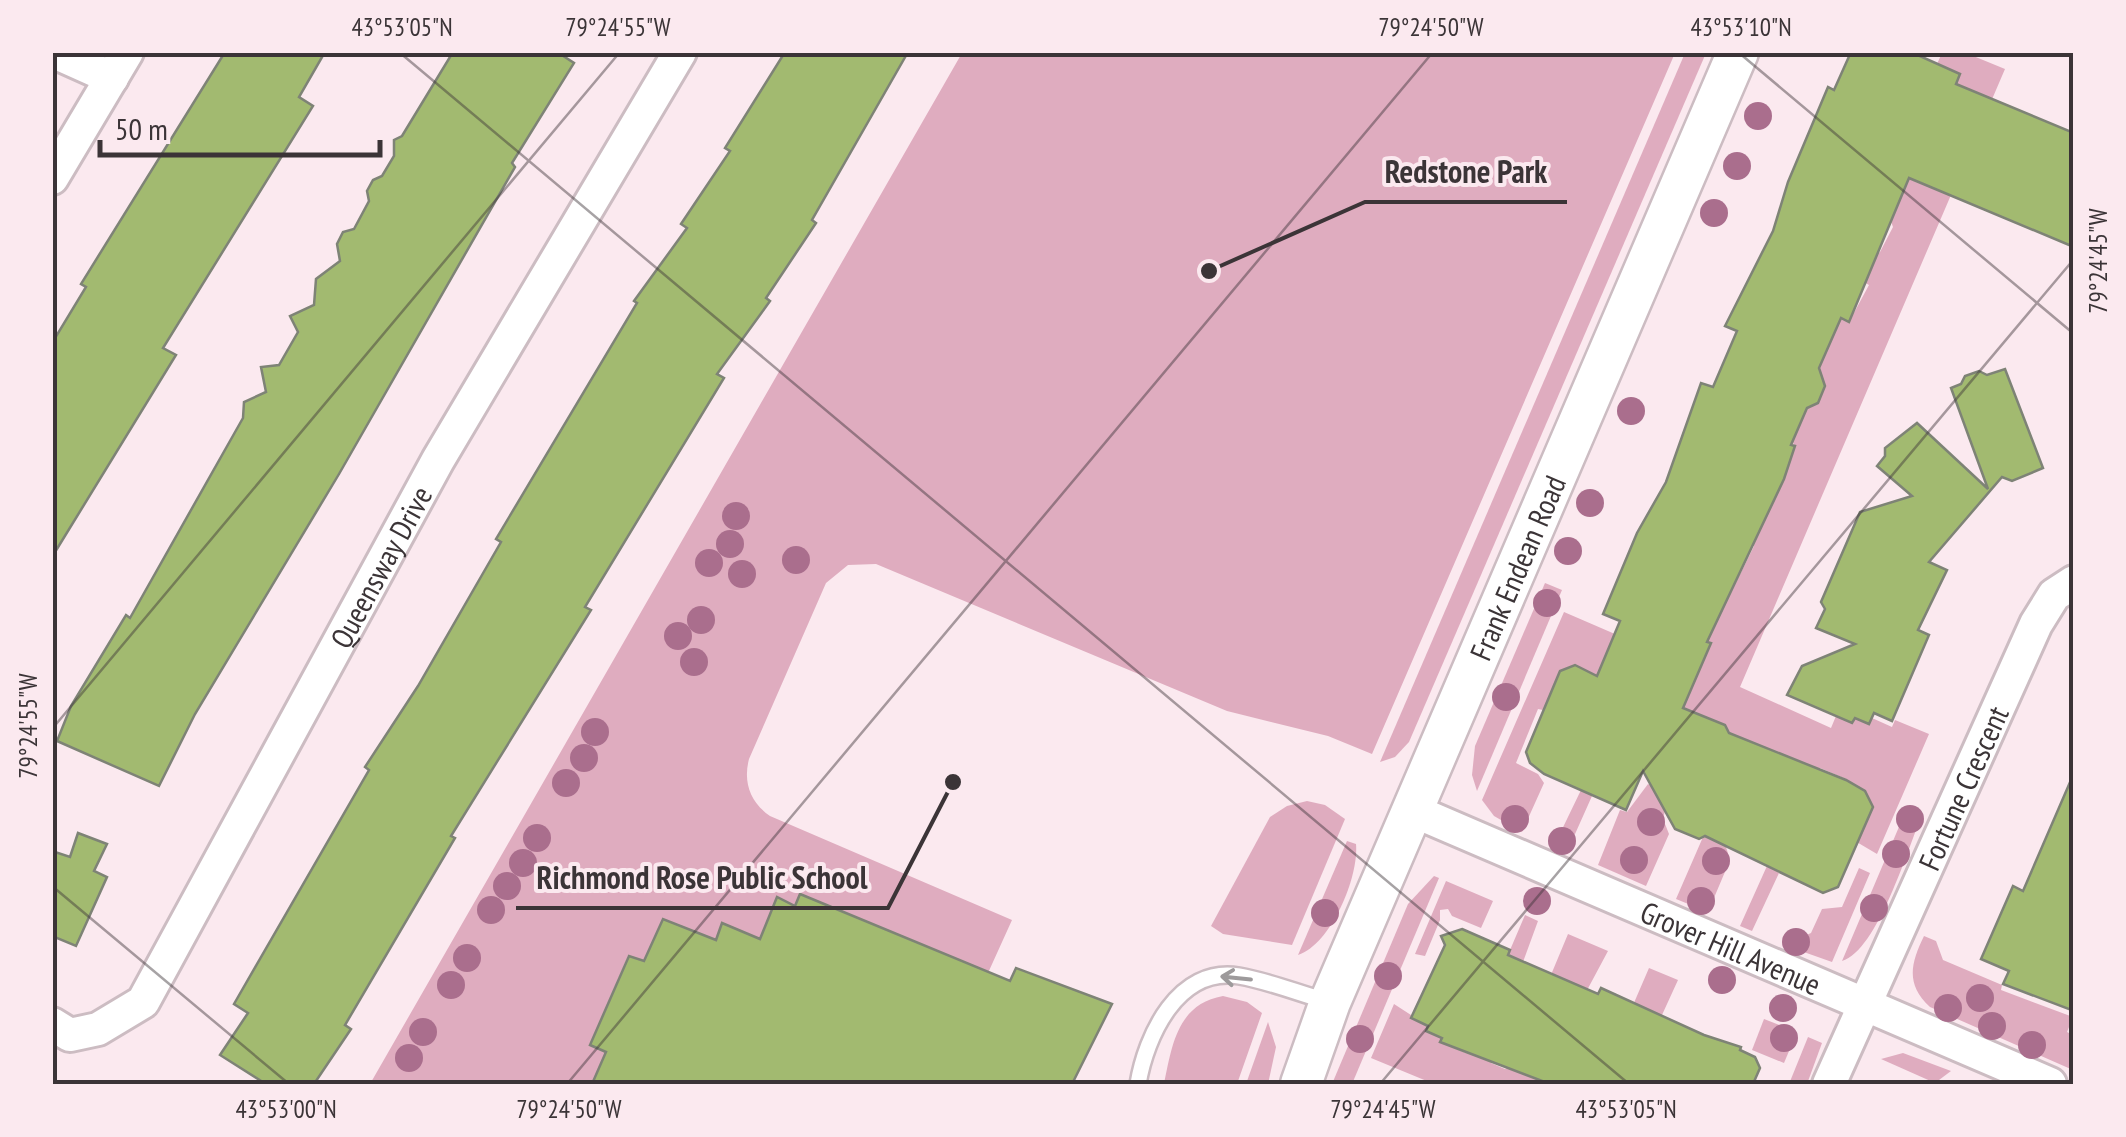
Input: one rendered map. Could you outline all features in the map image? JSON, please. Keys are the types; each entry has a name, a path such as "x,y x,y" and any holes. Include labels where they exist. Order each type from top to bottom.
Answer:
{"street":[{"path":"52,178 119,66 54,52"},
{"name":"Queensway Drive","path":"52,1024 70,1035 98,1029 143,1002 438,460 680,52"},
{"name":"Frank Endean Road","path":"1301,1084 1330,1002 1738,52"},
{"name":"Fortune Crescent","path":"1828,1084 2036,624 2054,595 2074,582"},
{"name":"Grover Hill Avenue","path":"1414,811 2050,1084"}],"lane":[{"path":"1138,1084 1152,1032 1196,984 1238,976 1330,1002"}],"shaded area":[{"path":"962,53 1675,53 1372,754 1328,736 1227,711 876,564 848,565 826,583 749,759 750,791 770,816 1012,920 988,973 801,894 795,906 777,897 760,939 723,923 716,940 663,919 644,961 628,956 590,1044 606,1052 592,1084 370,1084"},
{"path":"1685,53 1706,53 1409,742 1395,757 1380,762"},
{"path":"1942,53 1966,53 2005,69 1740,687 1831,728 1836,716 1852,723 1855,718 1872,718 1892,727 1895,720 1929,734 1877,854 1855,841 1846,779 1820,768 1813,784 1791,757 1773,754 1729,733 1725,725 1713,720 1707,722 1666,807 1663,819 1669,834 1646,886 1598,865 1620,810 1627,812 1648,784 1656,788 1688,716 1587,793 1592,796 1567,852 1554,846 1581,790 1600,672 1597,676 1581,668 1560,671 1553,687 1555,693 1543,710 1538,709 1516,763 1538,774 1544,783 1522,832 1494,816 1482,800 1564,612 1689,666 1702,664 1711,644 1707,641 1754,546 1750,544 1784,480 1776,475 1794,446 1787,419 1825,386 1822,378 1809,373 1827,351 1838,325 1835,316 1849,322 1869,285 1850,274 1880,252 1893,227 1890,214 1897,188 1937,127 1960,75 1937,64"},
{"path":"1545,583 1562,590 1477,791 1472,775 1475,746"},
{"path":"1307,801 1325,805 1345,819 1292,945 1223,934 1211,926 1270,817 1287,806"},
{"path":"1907,808 1922,815 1890,897 1868,938 1842,961"},
{"path":"1735,826 1726,847 1730,860 1708,912 1676,899 1703,837"},
{"path":"1347,841 1356,844 1348,891 1332,924 1298,955"},
{"path":"1771,857 1779,861 1775,870 1779,873 1752,931 1740,926"},
{"path":"1859,868 1870,873 1832,962 1784,945 1811,933 1822,909 1842,907"},
{"path":"1434,876 1439,878 1352,1084 1332,1084 1408,904"},
{"path":"1446,881 1493,901 1481,928 1452,916 1448,909 1440,910 1440,920 1425,956 1415,954"},
{"path":"1525,915 1538,921 1489,1055 1491,1063 1505,1069 1513,1066 1568,934 1608,951 1539,1080 1550,1084 1434,1084 1371,1058 1394,1004 1428,1026 1426,1031 1442,1038 1441,1042 1466,1053"},
{"path":"1924,936 1936,941 1943,960 2002,985 2001,990 2073,1017 2067,1032 2073,1035 2073,1070 1930,1007 1917,990 1913,973"},
{"path":"1649,968 1678,980 1651,1039 1627,1047 1610,1084 1599,1084"},
{"path":"1223,996 1247,1002 1262,1013 1237,1084 1164,1084 1174,1042 1186,1017 1208,1001"},
{"path":"1764,1019 1797,1032 1784,1063 1752,1050"},
{"path":"1268,1022 1276,1047 1268,1084 1246,1084"},
{"path":"1808,1037 1822,1043 1807,1084 1789,1084"},
{"path":"1903,1053 1951,1071 1935,1083 1881,1059"}],"building":[{"path":"225,52 325,52 299,97 313,106 163,348 176,355 52,557 52,343 86,287 81,284"},
{"path":"453,52 557,52 574,63 512,163 515,167 339,474 195,714 159,786 57,741 71,706 126,615 130,618 243,418 244,402 266,392 261,367 279,365 298,332 290,316 314,305 316,279 340,261 337,244 343,232 354,229 369,201 367,191 373,180 382,176 394,156 394,140 402,136"},
{"path":"785,52 908,52 812,220 816,223 766,298 770,301 717,374 724,378 585,607 591,610 451,836 455,838 345,1025 351,1029 314,1084 266,1084 220,1055 248,1013 234,1004 369,770 365,767 418,686 501,542 496,539 637,303 634,301 687,228 681,224 730,151 725,148"},
{"path":"1851,52 1911,52 1960,74 1956,84 2074,133 2074,247 1909,178 1849,322 1841,318 1819,368 1825,386 1818,403 1807,408 1791,445 1795,446 1784,479 1707,642 1711,643 1683,708 1725,725 1729,733 1846,780 1865,791 1873,807 1838,887 1823,893 1705,836 1699,839 1675,829 1643,771 1626,810 1544,774 1530,763 1526,752 1560,671 1575,665 1597,676 1620,621 1603,614 1637,533 1666,482 1701,383 1713,387 1737,331 1725,326 1773,231 1788,182 1828,87 1834,90"},
{"path":"2005,369 2043,468 2012,481 2002,477 1929,562 1947,570 1918,630 1929,635 1892,721 1874,713 1869,724 1855,718 1852,723 1787,695 1802,666 1855,644 1816,628 1825,609 1821,602 1860,512 1912,496 1877,466 1885,456 1885,448 1917,423 1988,489 1951,388 1979,371 1987,375"},
{"path":"2074,773 2074,1011 2003,984 2009,971 1981,959 2013,886 2023,891"},
{"path":"78,833 107,844 94,871 107,877 76,946 52,936 52,851 70,857"},
{"path":"800,894 1010,981 1016,968 1112,1004 1072,1084 592,1084 606,1052 590,1045 629,956 644,961 663,919 716,940 722,923 760,939 777,897 795,906"},
{"path":"1462,929 1510,950 1508,955 1598,994 1601,988 1704,1035 1741,1047 1740,1050 1755,1057 1760,1068 1753,1084 1550,1084 1440,1042 1442,1038 1426,1031 1428,1026 1411,1018 1445,945 1441,936"}],"place":[{"name":"Redstone Park","path":"1209,271"},
{"name":"Richmond Rose Public School","path":"953,782"}]}
